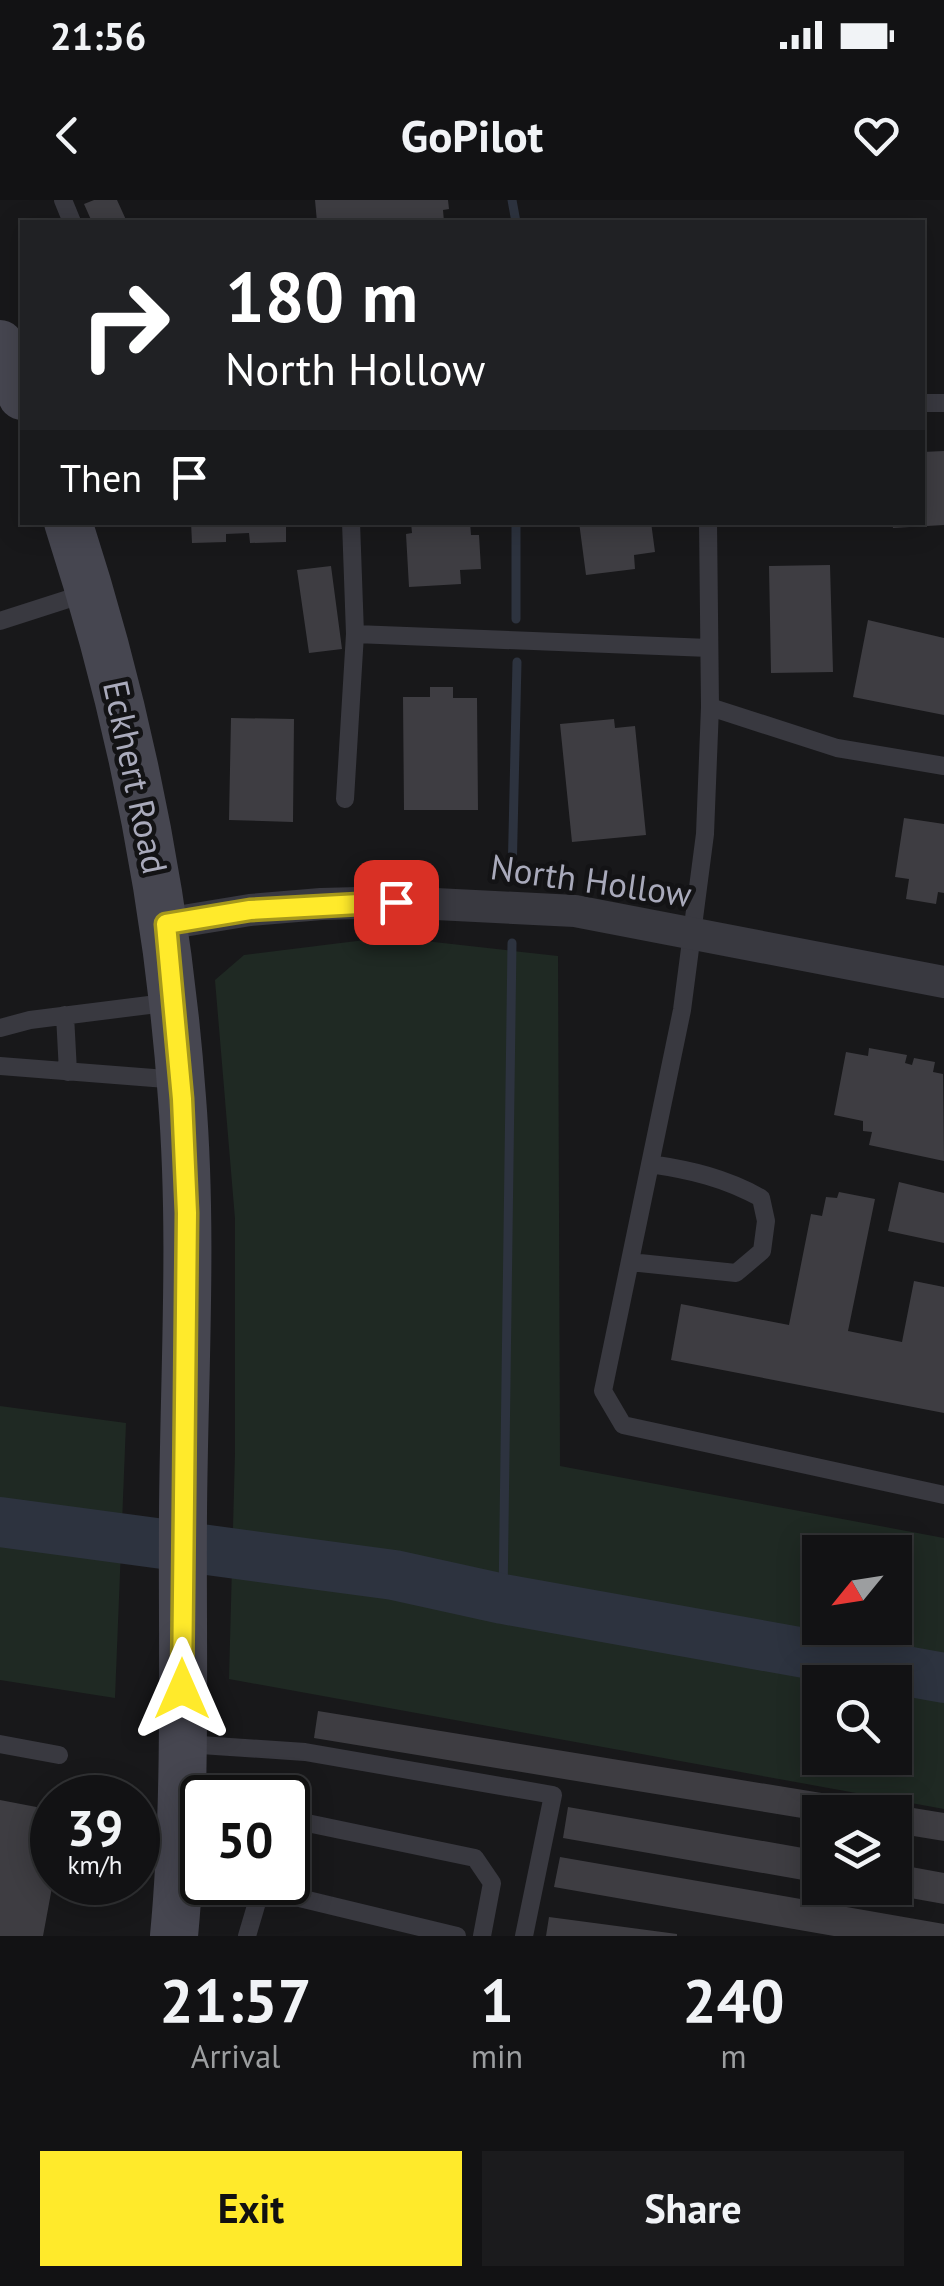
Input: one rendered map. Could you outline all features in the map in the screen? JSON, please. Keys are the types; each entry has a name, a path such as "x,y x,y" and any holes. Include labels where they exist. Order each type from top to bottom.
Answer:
{"main road":[{"path":"0,344 20,391"},
{"name":"Eckhert Road","path":"69,525 122,702 166,924 180,1080 187,1213 181,1744 174,1936"}],"street":[{"name":"North Hollow","path":"166,924 250,910 396,902 575,911 944,982"}],"lane":[{"path":"344,799 356,634 351,525"},
{"path":"708,525 710,707 705,834 693,934 682,1010 603,1391 623,1425 944,1494"},
{"path":"0,621 91,592"},
{"path":"356,634 709,648"},
{"path":"710,707 837,748 944,766"},
{"path":"0,1028 65,1015 173,1002"},
{"path":"65,1015 68,1072"},
{"path":"0,1066 180,1080"},
{"path":"630,1262 736,1274 762,1251 766,1221 762,1198 730,1181 650,1164"},
{"path":"0,1744 59,1755"},
{"path":"181,1744 305,1752 552,1796 524,1936"},
{"path":"310,1824 475,1858 492,1883 482,1936"},
{"path":"310,1898 457,1936"},
{"path":"247,1936 257,1905"}],"shaded area":[{"path":"389,937 558,956 560,1466 944,1538 944,1809 912,1803 912,1795 867,1795 229,1679 235,1453 235,1219 215,980 244,955"},
{"path":"0,1406 126,1423 115,1698 0,1680"}],"building":[{"path":"117,200 126,220 91,220 84,204"},
{"path":"315,200 448,200 444,220 317,220"},
{"path":"944,451 944,525 893,528 892,525 925,525 925,452"},
{"path":"191,525 286,525 286,542 250,543 249,533 226,534 226,542 192,543"},
{"path":"411,525 470,525 471,535 479,535 481,569 460,570 461,584 409,587 406,534 412,533"},
{"path":"579,525 651,525 655,552 634,555 635,569 586,575"},
{"path":"830,565 833,672 771,673 769,566"},
{"path":"331,566 342,649 309,653 297,570"},
{"path":"868,620 944,638 944,715 853,697"},
{"path":"430,687 453,687 453,698 477,698 478,810 404,810 403,697 430,697"},
{"path":"231,718 294,719 293,822 229,820"},
{"path":"614,719 615,728 635,726 646,835 572,842 560,724"},
{"path":"904,818 944,824 944,893 938,892 936,904 906,899 909,879 895,877"},
{"path":"869,1048 907,1055 905,1063 912,1065 914,1058 935,1062 933,1072 943,1074 944,1161 869,1145 872,1132 863,1131 863,1121 834,1115 846,1052 868,1056"},
{"path":"899,1182 944,1193 944,1243 888,1231"},
{"path":"839,1192 875,1199 848,1331 902,1342 914,1281 944,1287 944,1413 671,1360 681,1304 789,1325 811,1214 822,1216 826,1197 837,1198"},
{"path":"318,1711 834,1795 802,1795 802,1818 314,1738"},
{"path":"0,1800 30,1806 30,1905 49,1905 43,1936 0,1936"},
{"path":"568,1807 802,1848 802,1880 563,1838"},
{"path":"912,1808 944,1813 944,1841 912,1836"},
{"path":"560,1857 802,1899 802,1905 835,1905 944,1924 944,1936 834,1936 554,1887"},
{"path":"912,1867 944,1873 944,1904 912,1898"},
{"path":"549,1917 677,1934 677,1936 546,1936"}],"waterway":[{"path":"512,200 516,220"},
{"path":"516,525 516,619"},
{"path":"512,878 517,662"},
{"path":"503,1599 512,943"},
{"path":"0,1522 394,1575 503,1599 944,1678"}],"route":[{"path":"182,1689 187,1213 182,1099 166,924 250,910 396,902"}]}
